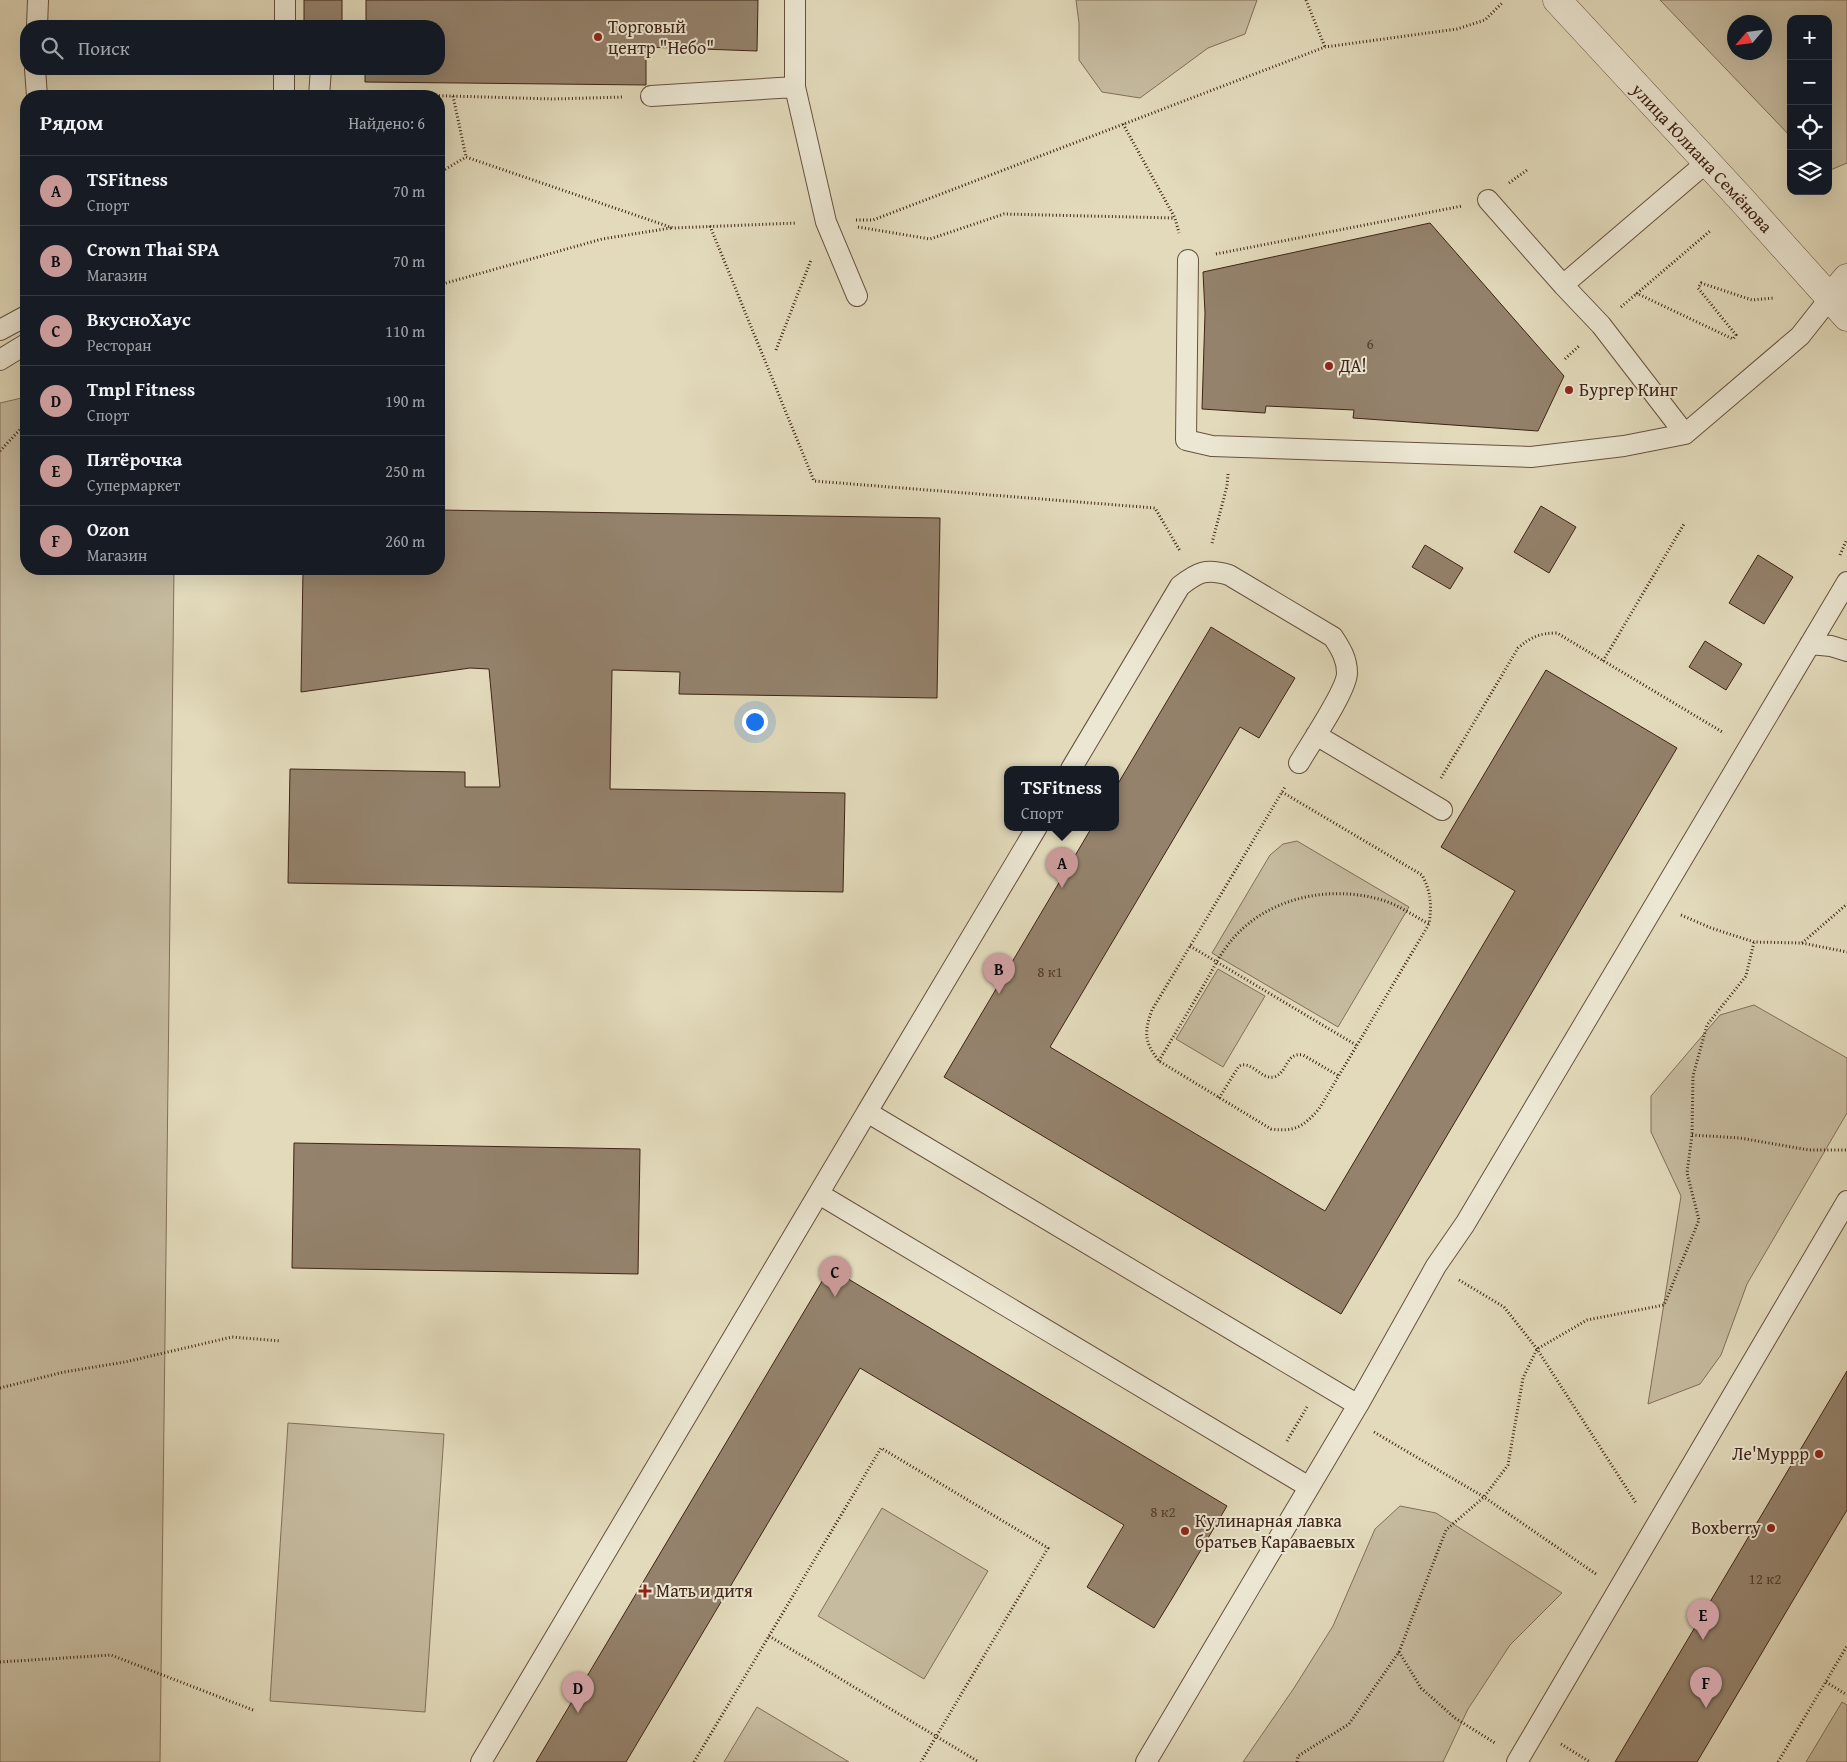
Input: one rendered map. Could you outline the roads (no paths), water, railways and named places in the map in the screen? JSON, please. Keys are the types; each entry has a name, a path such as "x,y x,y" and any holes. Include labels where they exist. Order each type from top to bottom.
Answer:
{"street":[{"name":"улица Юлиана Семёнова","path":"1557,0 1707,162 1841,298"}],"lane":[{"path":"37,20 38,0"},
{"path":"285,0 285,20"},
{"path":"795,0 795,87 826,222 857,296"},
{"path":"35,75 37,90"},
{"path":"284,75 284,90"},
{"path":"320,90 321,75"},
{"path":"651,96 795,87"},
{"path":"1563,285 1707,162"},
{"path":"1488,200 1601,325 1685,434"},
{"path":"1188,260 1186,440 1212,446 1532,457 1624,446 1685,434 1800,336 1841,298"},
{"path":"0,330 20,319"},
{"path":"0,360 20,348"},
{"path":"1073,766 1180,586 1199,573 1217,571 1228,575 1333,638 1342,651 1346,663 1345,685 1299,762"},
{"path":"1146,1762 1358,1405 1436,1266 1465,1224 1847,582"},
{"path":"1810,644 1847,650"},
{"path":"1316,735 1435,806"},
{"path":"481,1762 1035,831"},
{"path":"868,1112 1358,1405"},
{"path":"818,1194 1309,1486"},
{"path":"1517,1762 1847,1201"}],"place":[{"name":"Торговый центр \"Небо\"","path":"598,37"},
{"name":"ДА!","path":"1329,366"},
{"name":"Бургер Кинг","path":"1569,390"},
{"name":"TSFitness","path":"1062,888"},
{"name":"Crown Thai SPA","path":"999,994"},
{"name":"ВкусноХаус","path":"835,1297"},
{"name":"Ле'Муррр","path":"1819,1454"},
{"name":"Boxberry","path":"1771,1528"},
{"name":"Кулинарная лавка братьев Караваевых","path":"1185,1531"},
{"name":"Мать и дитя","path":"645,1591"},
{"name":"Пятёрочка","path":"1703,1640"},
{"name":"Ozon","path":"1706,1708"},
{"name":"Tmpl Fitness","path":"578,1713"}]}
